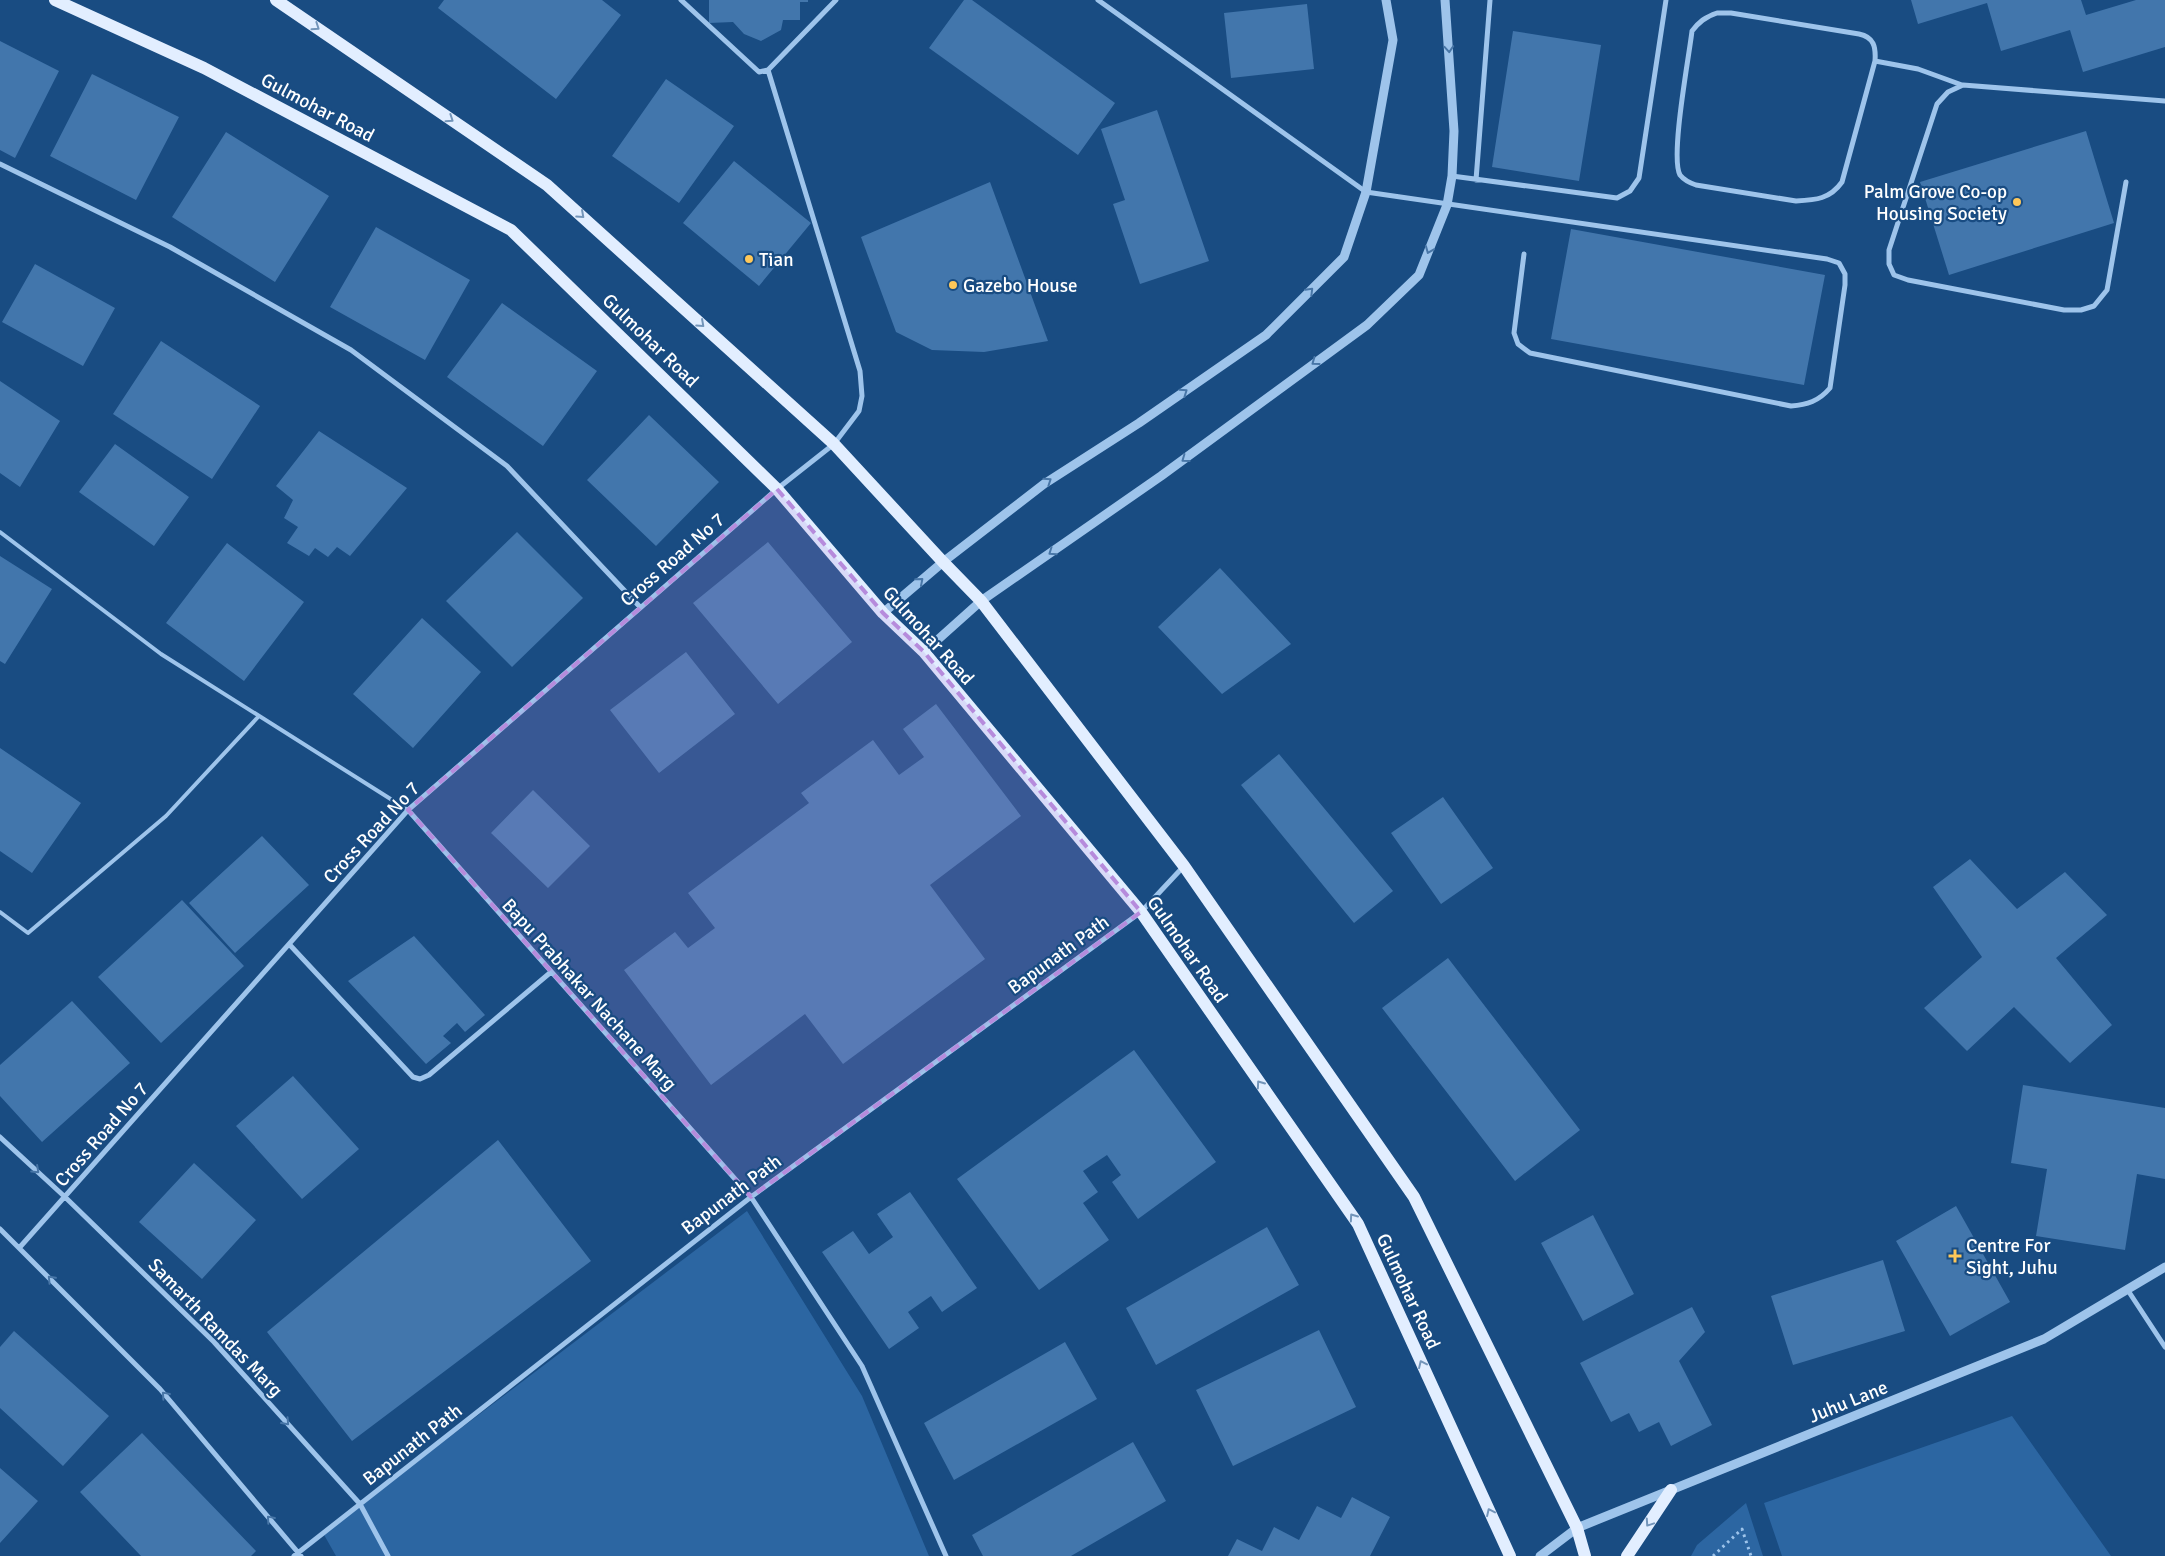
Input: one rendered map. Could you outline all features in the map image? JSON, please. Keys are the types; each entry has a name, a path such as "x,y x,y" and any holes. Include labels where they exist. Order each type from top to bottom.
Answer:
{"main road":[{"name":"Gulmohar Road","path":"54,0 204,68 511,230 777,489 883,613 924,652 1141,912 1358,1224 1510,1556"},
{"path":"276,0 547,185 834,444 981,601 1184,866 1414,1197 1577,1528 1585,1556"},
{"path":"1627,1556 1671,1490"}],"street":[{"path":"680,0 759,72 768,70 836,0"},
{"path":"1098,0 1366,192 1827,259 1839,263 1845,274 1845,285 1830,388 1824,396 1815,401 1804,405 1791,406 1530,354 1518,344 1514,333 1524,254"},
{"path":"883,613 943,562 1044,484 1139,423 1266,335 1344,257 1366,192 1393,40 1386,0"},
{"path":"924,652 981,601 1161,476 1367,325 1418,276 1447,205 1452,176 1454,131 1445,0"},
{"path":"1476,180 1490,0"},
{"path":"1452,176 1617,198 1630,192 1639,178 1666,0"},
{"path":"1717,13 1731,13 1867,36 1873,40 1876,50 1875,61 1842,182 1836,192 1812,200 1796,201 1696,185 1687,182 1680,175 1676,153 1692,31 1707,16 1717,13"},
{"path":"1875,61 1918,69 1963,86 2165,101"},
{"name":"Cross Road No 7","path":"20,1247 408,810 777,489 834,444 859,410 862,396 860,371 768,70"},
{"path":"1963,86 1948,92 1937,104 1889,250 1888,264 1894,275 1908,280 2064,310 2082,310 2094,306 2107,290 2126,182"},
{"path":"0,164 170,247 351,350 507,466 640,607"},
{"name":"Bapu Prabhakar Nachane Marg","path":"408,810 751,1196 862,1366 946,1556"},
{"name":"Bapunath Path","path":"298,1555 751,1196 1141,912 1184,866"},
{"path":"289,944 413,1077 420,1079 429,1075 550,972"},
{"name":"Samarth Ramdas Marg","path":"0,1137 65,1197 214,1342 360,1504 388,1556"},
{"path":"0,1229 160,1389 298,1555"},
{"name":"Juhu Lane","path":"1540,1556 1577,1528 2044,1339 2165,1267"},
{"path":"2127,1289 2165,1347"}],"lane":[{"path":"0,532 162,654 408,810"},
{"path":"0,912 28,933 166,816 259,716"}],"path":[{"path":"1713,1556 1742,1529 1750,1556"}],"highlighted area":[{"path":"777,489 883,613 924,652 1141,912 751,1197 408,810"}],"shaded area":[{"path":"747,1211 862,1396 929,1556 336,1556 323,1533"},
{"path":"2012,1416 2111,1556 1782,1556 1764,1503"},
{"path":"1746,1503 1763,1556 1691,1556 1697,1545"}],"building":[{"path":"444,0 602,0 621,15 556,99 438,8"},
{"path":"709,0 808,0 808,2 800,2 800,20 783,20 781,30 761,41 744,34 733,22 709,23"},
{"path":"964,0 972,0 1115,103 1078,155 929,48"},
{"path":"1911,0 2081,0 2086,15 2136,0 2165,0 2165,47 2083,72 2070,30 2001,51 1987,3 1918,24"},
{"path":"1307,4 1314,69 1231,78 1224,13"},
{"path":"1513,31 1601,45 1579,181 1492,167"},
{"path":"0,41 59,71 15,158 0,150"},
{"path":"92,74 179,117 136,200 50,156"},
{"path":"666,79 734,126 679,203 612,156"},
{"path":"1157,110 1209,261 1140,284 1113,204 1125,200 1101,129"},
{"name":"Palm Grove Co-op Housing Society","path":"2086,131 2114,223 1949,275 1920,182"},
{"path":"226,132 329,196 275,282 172,217"},
{"path":"734,161 811,223 759,286 683,223"},
{"name":"Gazebo House","path":"990,182 1048,341 984,352 932,350 896,332 861,237"},
{"path":"376,227 470,280 425,360 330,307"},
{"path":"1571,229 1825,275 1804,385 1551,339"},
{"path":"35,264 115,308 83,366 2,322"},
{"path":"502,303 597,371 543,446 447,377"},
{"path":"161,341 260,406 212,479 113,414"},
{"path":"0,381 60,421 20,487 0,473"},
{"path":"649,415 719,482 656,546 587,480"},
{"path":"319,431 407,488 350,556 337,547 328,557 315,548 309,556 287,543 298,527 284,518 293,500 276,486"},
{"path":"115,444 189,497 154,546 79,492"},
{"path":"517,532 583,598 512,667 446,601"},
{"path":"768,542 852,642 778,704 693,603"},
{"path":"227,543 304,602 244,681 166,623"},
{"path":"0,556 52,589 5,664 0,661"},
{"path":"1220,568 1291,644 1222,694 1158,627"},
{"path":"422,618 481,672 413,748 353,694"},
{"path":"686,652 735,714 659,773 610,710"},
{"path":"936,704 1021,816 930,885 985,959 843,1064 805,1014 711,1085 624,970 675,932 688,948 715,928 688,893 809,803 801,793 873,740 899,775 924,757 903,729"},
{"path":"0,748 81,803 32,873 0,851"},
{"path":"1279,754 1393,891 1354,923 1241,785"},
{"path":"533,790 590,846 548,888 491,833"},
{"path":"1443,797 1493,868 1441,904 1391,833"},
{"path":"262,836 309,885 235,953 189,903"},
{"path":"1970,859 2017,909 2065,872 2107,915 2056,958 2112,1025 2070,1063 2014,1007 1967,1051 1924,1008 1982,957 1933,887"},
{"path":"182,900 244,966 161,1043 98,977"},
{"path":"414,936 485,1015 465,1032 457,1023 443,1036 451,1043 426,1064 348,981"},
{"path":"1448,958 1580,1130 1515,1181 1382,1008"},
{"path":"72,1001 130,1063 42,1142 0,1096 0,1065"},
{"path":"1134,1050 1216,1162 1138,1219 1112,1182 1121,1175 1107,1155 1083,1171 1098,1192 1083,1203 1109,1240 1039,1290 957,1179"},
{"path":"293,1076 359,1149 302,1199 236,1126"},
{"path":"2023,1085 2165,1108 2165,1179 2137,1174 2125,1250 2036,1236 2047,1169 2011,1163"},
{"path":"498,1140 591,1261 352,1441 267,1332"},
{"path":"194,1163 256,1220 202,1279 139,1222"},
{"path":"910,1192 977,1288 942,1312 931,1296 908,1312 919,1328 889,1349 822,1252 853,1231 869,1254 893,1237 877,1214"},
{"path":"1956,1206 2010,1302 1950,1336 1896,1241"},
{"path":"1593,1215 1634,1294 1583,1321 1541,1243"},
{"path":"1267,1227 1299,1285 1156,1365 1126,1308"},
{"path":"1883,1260 1905,1331 1793,1365 1771,1296"},
{"path":"1692,1307 1705,1332 1679,1361 1712,1425 1671,1446 1659,1422 1639,1432 1629,1413 1611,1422 1580,1363"},
{"path":"1319,1330 1356,1407 1233,1466 1196,1390"},
{"path":"14,1331 109,1416 63,1466 0,1408 0,1347"},
{"path":"1065,1342 1097,1399 954,1480 924,1423"},
{"path":"142,1433 256,1551 251,1556 141,1556 80,1492"},
{"path":"1133,1442 1166,1501 1071,1556 983,1556 972,1535"},
{"path":"0,1468 38,1501 0,1543"},
{"path":"1352,1497 1390,1517 1370,1556 1228,1556 1237,1539 1262,1551 1274,1527 1299,1540 1317,1506 1341,1518"}],"place":[{"name":"Palm Grove Co-op Housing Society","path":"2017,202"},
{"name":"Tian","path":"749,259"},
{"name":"Gazebo House","path":"953,285"},
{"name":"Centre For Sight, Juhu","path":"1955,1256"}]}
